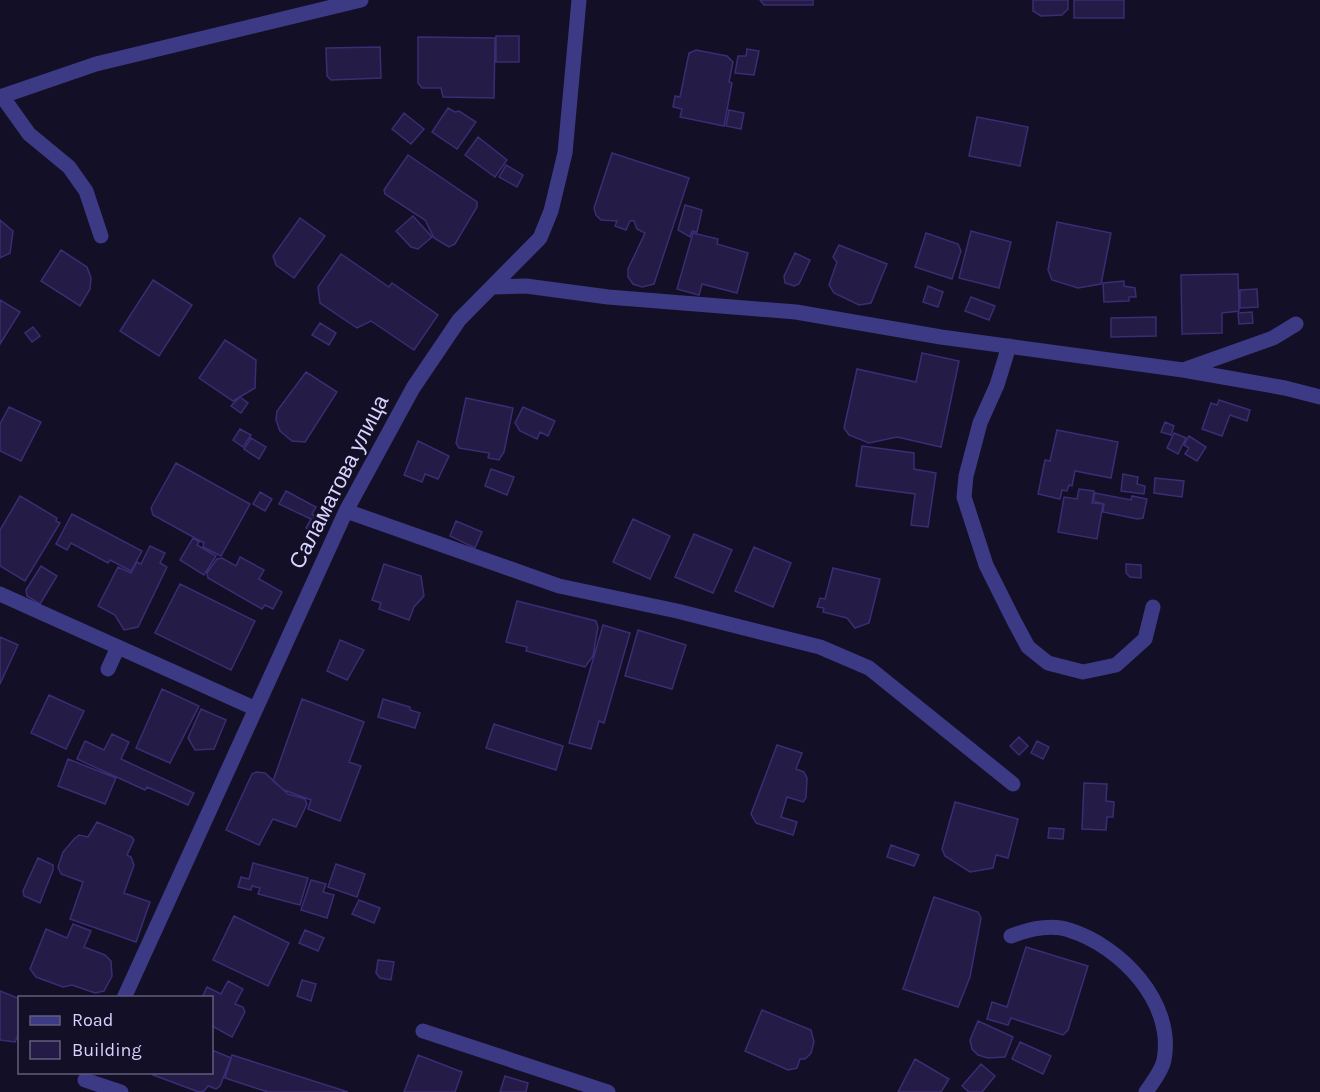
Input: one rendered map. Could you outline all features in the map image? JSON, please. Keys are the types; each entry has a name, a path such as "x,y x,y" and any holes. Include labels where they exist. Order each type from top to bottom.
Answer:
{"street":[{"path":"101,236 86,191 69,167 29,134 1,96 96,64 362,0"},
{"name":"Саламатова улица","path":"125,996 346,511 413,387 459,320 540,238 551,212 565,153 579,0"},
{"path":"493,287 526,286 608,297 796,312 1009,346 1183,370 1285,387 1320,397"},
{"path":"1183,370 1273,338 1296,324"},
{"path":"1009,346 997,385 980,423 966,476 964,497 986,565 1028,647 1048,663 1083,672 1116,665 1145,639 1153,608"},
{"path":"346,511 559,586 677,611 820,647 868,668 1013,784"},
{"path":"0,594 256,709"},
{"path":"108,669 118,647"},
{"path":"1011,936 1049,927 1068,929 1092,940 1142,981 1161,1013 1166,1040 1164,1063 1146,1092"},
{"path":"423,1031 608,1092"},
{"path":"84,1082 121,1092"}],"building":[{"path":"760,0 813,0 813,5 764,5"},
{"path":"1033,0 1068,0 1068,9 1062,15 1041,16 1033,11"},
{"path":"1074,0 1124,0 1124,18 1074,18"},
{"path":"496,36 519,36 519,62 496,62"},
{"path":"418,37 495,38 494,98 443,97 441,88 422,88 418,83"},
{"path":"380,47 381,78 331,80 327,76 326,48"},
{"path":"747,49 759,51 754,75 735,73 738,56 746,56"},
{"path":"696,50 727,56 733,62 729,82 732,83 724,126 680,117 682,109 673,107 675,96 680,97 689,53"},
{"path":"448,108 455,112 459,111 476,122 457,149 432,132"},
{"path":"729,110 744,113 741,129 726,126"},
{"path":"404,113 424,129 411,144 392,129"},
{"path":"977,117 1028,127 1020,166 969,156"},
{"path":"478,137 507,160 495,177 465,155"},
{"path":"612,153 689,178 654,284 642,287 633,284 628,277 628,269 645,233 637,229 634,221 630,221 626,230 615,226 617,221 601,220 596,215 594,208"},
{"path":"408,155 477,202 477,207 455,244 449,247 434,238 425,220 385,194 384,190"},
{"path":"506,165 523,175 517,187 499,177"},
{"path":"685,205 702,210 697,232 692,231 690,237 678,230"},
{"path":"413,216 432,237 418,249 411,247 396,231"},
{"path":"300,218 325,236 294,278 276,265 273,256"},
{"path":"0,220 13,231 10,253 0,258"},
{"path":"1057,222 1111,233 1101,284 1078,288 1052,280 1048,270"},
{"path":"971,231 1011,242 999,288 959,278"},
{"path":"693,233 718,239 717,244 748,253 737,293 702,284 699,295 677,289"},
{"path":"926,233 958,244 961,251 952,279 915,267"},
{"path":"839,245 887,264 871,303 859,305 834,293 829,285 837,262 833,257"},
{"path":"61,250 87,267 91,278 90,289 80,306 41,281"},
{"path":"795,253 810,260 799,284 794,286 785,283 784,276"},
{"path":"341,254 389,287 392,283 438,315 414,350 371,321 357,328 320,303 318,287"},
{"path":"1238,274 1239,311 1222,313 1222,333 1182,334 1181,275"},
{"path":"153,280 192,305 159,356 120,331"},
{"path":"1124,281 1124,286 1135,288 1136,297 1129,297 1129,301 1104,302 1103,283"},
{"path":"928,286 943,292 938,307 923,302"},
{"path":"1257,289 1258,307 1240,308 1240,290"},
{"path":"971,297 995,306 989,320 965,311"},
{"path":"0,300 20,312 0,344"},
{"path":"1252,312 1253,323 1239,324 1238,313"},
{"path":"1156,317 1156,336 1111,337 1111,318"},
{"path":"320,323 336,333 329,345 312,335"},
{"path":"33,327 40,336 32,342 25,333"},
{"path":"225,340 256,360 255,388 233,401 199,378"},
{"path":"922,353 959,361 941,447 897,437 869,443 849,435 844,428 857,369 916,382"},
{"path":"306,372 337,392 305,442 292,441 280,431 276,420 277,411"},
{"path":"240,397 248,403 241,413 231,406"},
{"path":"466,398 513,408 504,452 499,460 488,458 489,453 459,448 456,443"},
{"path":"1219,400 1250,410 1247,421 1230,415 1222,436 1202,429 1211,403 1217,405"},
{"path":"9,407 41,422 21,461 0,451 0,424"},
{"path":"523,407 555,421 548,436 540,432 537,439 520,431 515,423"},
{"path":"1165,422 1174,426 1171,435 1161,432"},
{"path":"240,429 251,435 243,447 233,440"},
{"path":"1057,430 1118,442 1111,478 1075,471 1072,486 1069,485 1067,491 1062,490 1060,499 1038,494 1045,460 1050,461"},
{"path":"1174,433 1186,438 1178,454 1167,448"},
{"path":"1189,436 1206,447 1197,461 1185,454 1189,448 1184,445"},
{"path":"251,438 266,447 259,459 244,449"},
{"path":"418,441 449,456 438,479 425,474 422,482 404,475"},
{"path":"862,446 914,453 914,469 936,473 928,527 911,525 915,494 856,486"},
{"path":"176,463 250,504 221,556 203,547 204,543 153,515 151,508"},
{"path":"491,469 514,477 507,495 485,486"},
{"path":"1123,474 1138,477 1137,484 1145,486 1144,494 1121,491"},
{"path":"1155,478 1184,481 1182,497 1154,493"},
{"path":"1079,489 1094,491 1092,503 1103,504 1097,539 1058,532 1064,497 1077,499"},
{"path":"286,491 316,507 312,514 319,518 312,531 306,528 311,519 279,504"},
{"path":"260,492 272,499 265,511 253,504"},
{"path":"1095,493 1131,500 1132,496 1147,499 1143,518 1137,519 1103,512 1104,504 1093,501"},
{"path":"20,496 57,518 56,521 60,523 25,581 0,566 0,530"},
{"path":"72,514 142,551 131,571 110,560 108,563 71,543 67,550 56,544"},
{"path":"633,519 670,536 650,579 613,562"},
{"path":"456,521 482,532 475,548 450,536"},
{"path":"694,534 732,550 713,593 675,577"},
{"path":"193,538 199,542 197,545 216,556 204,575 180,560"},
{"path":"150,546 165,553 160,563 167,567 138,627 124,630 115,615 98,606 118,567 131,573 137,562 141,564"},
{"path":"754,547 791,563 773,607 735,591"},
{"path":"240,557 264,570 259,579 282,592 273,609 265,605 262,609 208,578 207,573 217,559 222,558 236,566"},
{"path":"384,564 421,576 424,596 414,607 409,620 379,609 381,603 372,600"},
{"path":"1126,564 1141,565 1141,578 1130,577 1126,573"},
{"path":"41,566 57,576 40,604 27,596 26,590"},
{"path":"833,568 880,579 869,623 855,628 847,618 823,612 824,608 817,607 820,598 825,599"},
{"path":"180,584 255,621 231,670 155,633"},
{"path":"517,601 596,621 598,627 593,656 585,667 526,651 527,647 506,642"},
{"path":"603,625 630,633 604,723 599,721 591,749 569,743"},
{"path":"638,630 686,645 672,689 625,676"},
{"path":"0,637 18,645 0,684"},
{"path":"340,640 364,650 347,680 327,671"},
{"path":"162,689 199,706 170,763 136,748"},
{"path":"49,695 84,711 66,749 31,733"},
{"path":"302,699 364,722 349,762 361,766 340,821 308,809 311,800 284,790 273,781"},
{"path":"383,699 410,707 410,710 420,713 415,728 378,717"},
{"path":"201,709 226,720 214,749 195,750 188,738"},
{"path":"494,724 563,746 556,770 486,748"},
{"path":"112,734 129,742 121,759 194,793 188,805 147,787 145,790 77,759 85,741 104,750"},
{"path":"1019,737 1028,746 1019,755 1010,746"},
{"path":"1037,741 1049,747 1043,759 1031,753"},
{"path":"777,745 802,753 796,769 804,772 807,778 806,798 803,802 787,797 781,817 797,822 793,835 756,823 751,814"},
{"path":"68,759 116,778 105,804 58,786"},
{"path":"265,773 288,794 305,799 307,804 296,827 273,819 259,845 226,830 252,774"},
{"path":"1084,783 1107,784 1106,801 1114,802 1113,817 1107,817 1106,830 1082,829"},
{"path":"955,802 1018,819 1008,858 996,855 993,868 970,872 945,856 942,849"},
{"path":"97,822 132,837 134,840 127,855 131,857 134,865 124,893 150,902 136,942 70,919 83,882 61,874 58,867 63,852 74,839 79,835 88,837"},
{"path":"1049,828 1064,829 1063,839 1048,838"},
{"path":"891,845 919,855 914,866 887,857"},
{"path":"38,858 53,865 40,903 24,896 23,891"},
{"path":"253,863 308,878 300,905 258,894 260,888 252,886 251,890 238,887 241,877 249,879"},
{"path":"336,864 365,874 357,897 328,887"},
{"path":"311,880 326,884 323,892 334,895 327,918 301,910"},
{"path":"934,897 978,912 981,918 970,977 958,1007 903,989"},
{"path":"359,900 380,908 374,923 352,914"},
{"path":"234,916 289,943 268,986 213,960"},
{"path":"73,924 91,931 84,947 105,955 111,961 112,976 104,991 95,993 72,985 63,987 36,977 30,969 46,929 67,938"},
{"path":"305,930 324,938 318,951 299,943"},
{"path":"1026,947 1088,966 1068,1030 1063,1035 1011,1018 1008,1025 987,1019 992,1002 1007,1007"},
{"path":"378,960 394,962 391,980 380,978 376,973"},
{"path":"302,980 316,984 311,1001 297,996"},
{"path":"228,981 243,989 235,1004 243,1007 245,1012 232,1037 213,1027 213,996 203,996 207,987 221,994"},
{"path":"0,991 18,998 18,1035 15,1042 0,1040"},
{"path":"762,1010 811,1030 814,1042 811,1053 805,1059 800,1059 797,1068 788,1070 745,1051"},
{"path":"978,1021 1013,1037 1005,1057 988,1058 978,1055 972,1049 970,1040"},
{"path":"1020,1042 1051,1056 1043,1074 1012,1059"},
{"path":"213,1050 231,1058 220,1086 216,1089 208,1086 204,1091 199,1092 153,1075 213,1074"},
{"path":"232,1055 348,1092 268,1092 225,1078"},
{"path":"418,1055 462,1072 455,1092 404,1092"},
{"path":"915,1059 949,1079 941,1092 898,1092"},
{"path":"981,1064 995,1076 982,1092 969,1092 962,1086"},
{"path":"505,1076 528,1083 526,1092 500,1092"}]}
